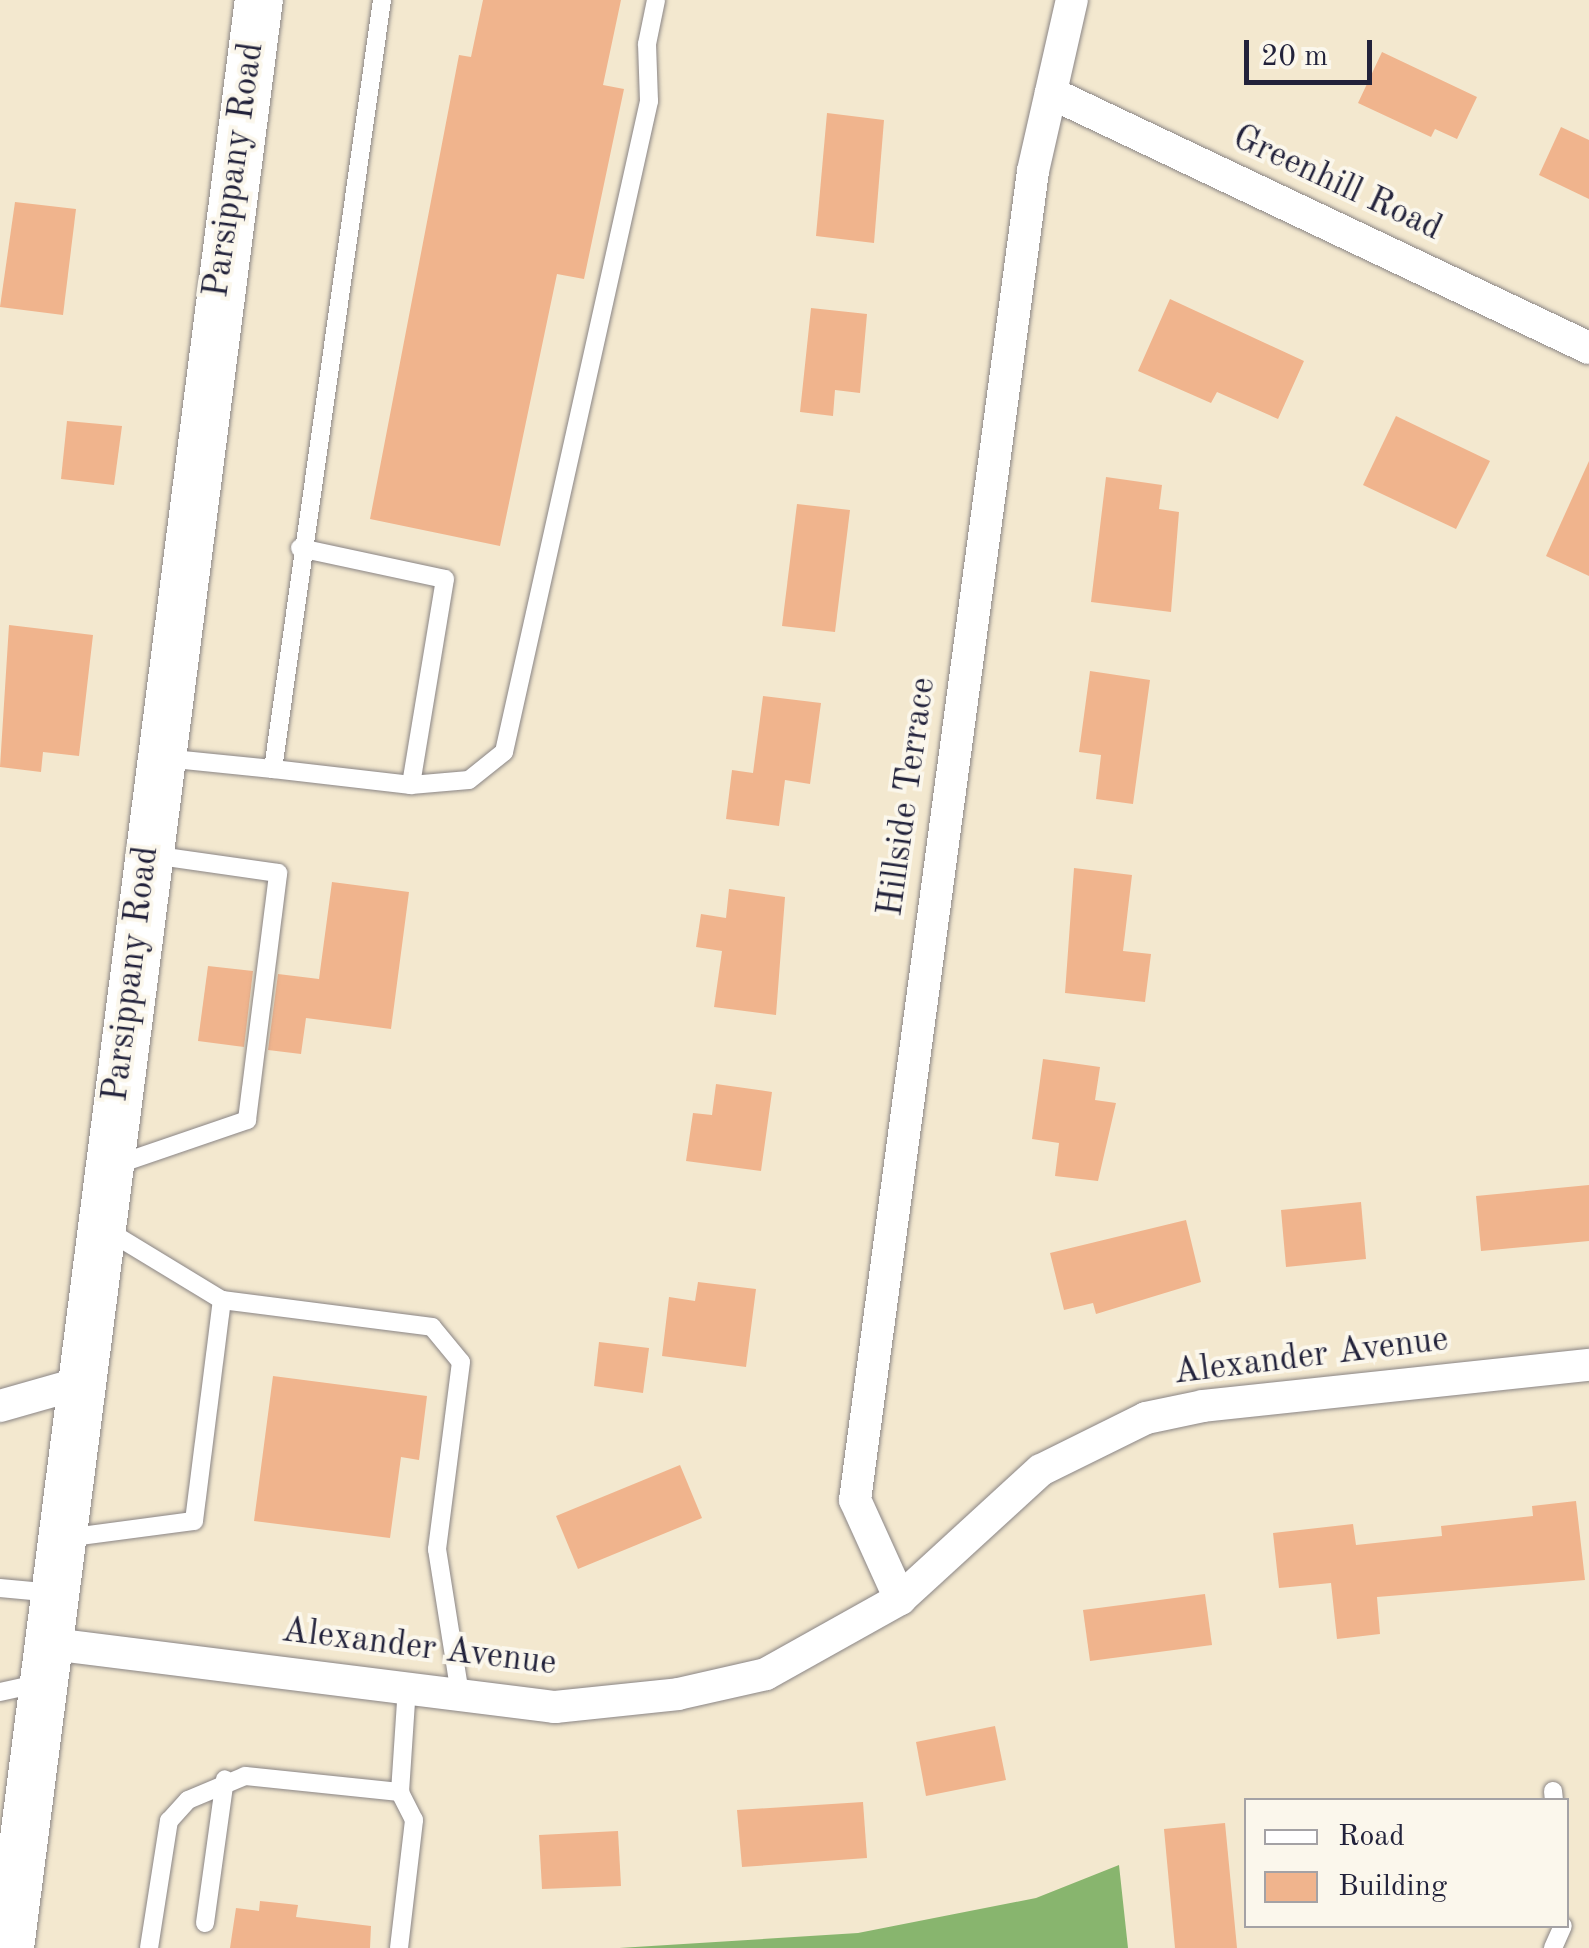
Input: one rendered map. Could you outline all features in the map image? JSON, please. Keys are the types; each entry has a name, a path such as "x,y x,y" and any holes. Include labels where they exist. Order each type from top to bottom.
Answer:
{"main road":[{"name":"Parsippany Road","path":"8,1930 59,1594 146,854 259,0"}],"street":[{"name":"Hillside Terrace","path":"900,1599 856,1500 1033,171 1072,0"},
{"name":"Greenhill Road","path":"1051,92 1589,348"},
{"name":"Alexander Avenue","path":"50,1663 406,1687 554,1707 678,1694 766,1674 900,1599 1041,1470 1146,1418 1203,1406 1589,1365"},
{"path":"0,1406 82,1383"}],"lane":[{"path":"273,769 300,548 382,0"},
{"path":"159,757 411,785 469,780 504,752 650,100 647,44 656,0"},
{"path":"300,548 444,579 411,785"},
{"path":"107,1168 247,1120 278,873 146,854"},
{"path":"100,1226 222,1300 432,1328 461,1362 437,1550 460,1694"},
{"path":"65,1538 194,1521 222,1300"},
{"path":"0,1588 59,1594"},
{"path":"0,1692 50,1663"},
{"path":"399,1948 414,1820 400,1792 406,1687"},
{"path":"149,1948 169,1821 188,1800 225,1779 400,1792"},
{"path":"205,1924 225,1779"}],"green space":[{"path":"1119,1865 1128,1948 619,1948 858,1933 1036,1898"}],"building":[{"path":"483,0 621,0 603,85 624,89 584,279 557,274 500,546 370,519 459,55 471,57"},
{"path":"1382,52 1477,97 1457,139 1435,129 1431,137 1358,103"},
{"path":"827,113 884,120 874,243 816,236"},
{"path":"1561,127 1589,140 1589,199 1539,175"},
{"path":"15,202 76,209 63,315 0,307"},
{"path":"1170,299 1304,361 1278,419 1217,392 1211,403 1138,371"},
{"path":"811,308 867,314 860,393 835,390 833,416 800,412"},
{"path":"1396,416 1490,461 1456,529 1363,485"},
{"path":"67,421 122,426 114,485 61,479"},
{"path":"1589,461 1589,576 1546,556"},
{"path":"1106,477 1162,485 1159,509 1179,512 1171,612 1091,602"},
{"path":"797,504 850,510 835,632 782,626"},
{"path":"9,625 93,635 79,756 43,752 41,772 0,767"},
{"path":"1090,671 1150,680 1133,804 1096,799 1101,755 1079,752"},
{"path":"763,696 821,703 810,784 785,780 779,826 726,819 732,770 753,773"},
{"path":"1074,868 1132,875 1123,951 1151,954 1145,1002 1065,993"},
{"path":"332,882 409,892 391,1029 306,1018 301,1054 268,1050 278,974 319,979"},
{"path":"729,889 785,897 776,1015 714,1007 722,951 696,947 701,914 726,918"},
{"path":"208,966 253,971 244,1047 198,1041"},
{"path":"1043,1059 1100,1067 1095,1100 1116,1103 1098,1181 1055,1176 1059,1143 1032,1139"},
{"path":"716,1084 772,1092 761,1171 686,1161 693,1113 712,1115"},
{"path":"1589,1185 1589,1241 1481,1251 1476,1196"},
{"path":"1361,1202 1366,1259 1286,1267 1281,1210"},
{"path":"1186,1220 1201,1282 1096,1314 1093,1303 1064,1310 1050,1253"},
{"path":"698,1282 756,1289 746,1367 662,1356 669,1297 695,1301"},
{"path":"599,1342 649,1348 643,1393 594,1386"},
{"path":"273,1376 427,1396 419,1460 401,1457 390,1538 254,1521"},
{"path":"680,1465 702,1518 578,1569 556,1516"},
{"path":"1576,1501 1585,1580 1377,1597 1380,1634 1337,1639 1331,1583 1279,1588 1273,1533 1353,1524 1356,1545 1442,1536 1441,1526 1533,1516 1532,1506"},
{"path":"1205,1594 1212,1645 1090,1661 1083,1610"},
{"path":"995,1726 1006,1780 926,1796 916,1742"},
{"path":"863,1802 867,1858 742,1867 737,1810"},
{"path":"1225,1823 1237,1948 1175,1948 1164,1829"},
{"path":"618,1831 621,1886 542,1889 539,1835"},
{"path":"260,1901 298,1905 296,1917 371,1926 370,1948 230,1948 236,1908 259,1911"}]}
